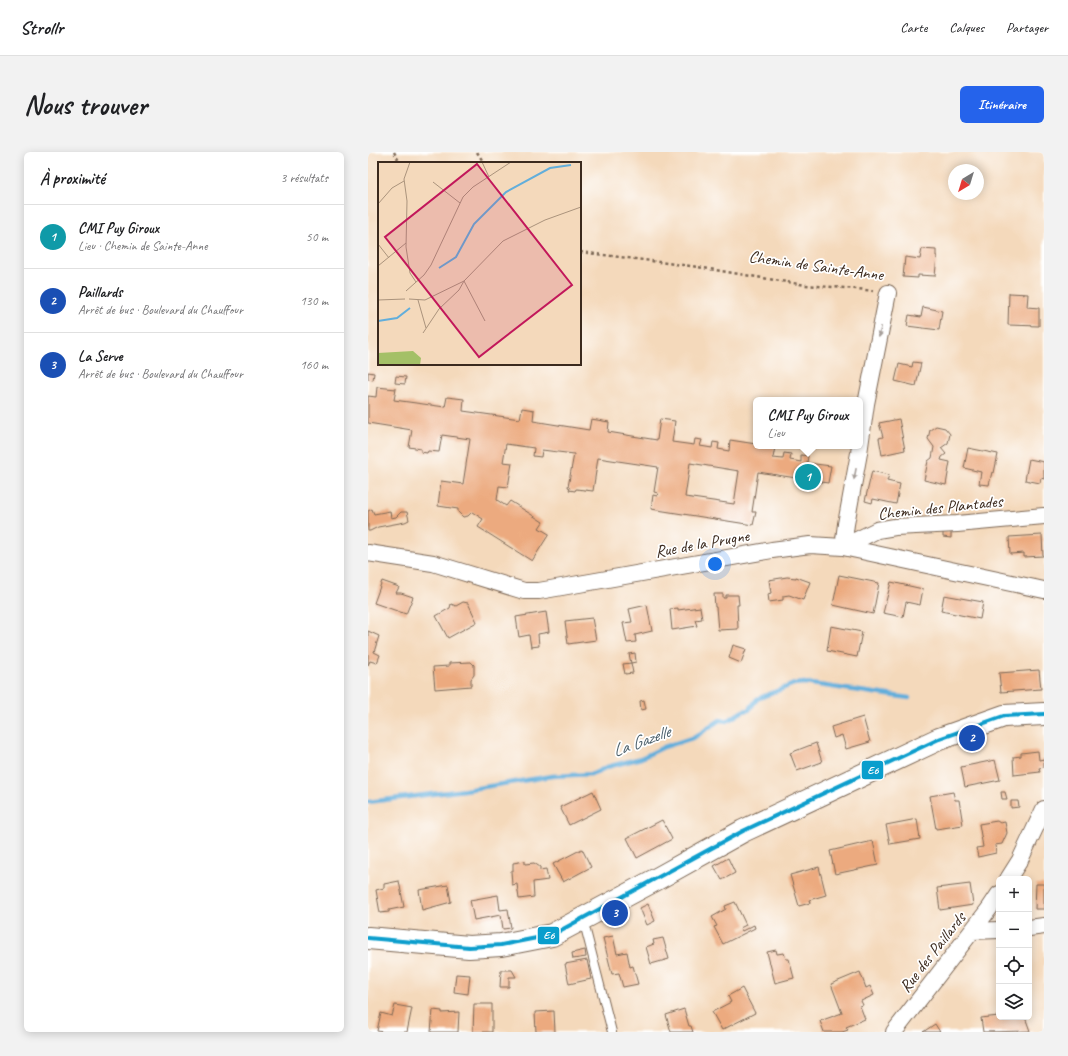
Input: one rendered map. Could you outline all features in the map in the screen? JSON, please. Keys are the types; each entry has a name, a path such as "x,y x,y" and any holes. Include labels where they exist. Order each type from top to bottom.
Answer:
{"main road":[{"path":"368,938 469,947 501,945 552,935 744,831 938,739 1004,716 1044,714"}],"street":[{"name":"Chemin de Sainte-Anne","path":"863,425 888,294"},
{"name":"Chemin de Sainte-Anne","path":"842,547 860,449"},
{"name":"Chemin des Plantades","path":"842,547 878,530 895,527 957,524 1044,516"},
{"name":"Rue de la Prugne","path":"368,553 433,563 524,591 539,592 772,550 810,545 842,547 1044,590"},
{"path":"1010,876 1020,860 1044,809"},
{"name":"Rue des Paillards","path":"894,1032 972,932 996,898"},
{"path":"1032,928 1044,926"},
{"path":"972,932 996,930"}],"lane":[{"path":"583,918 612,1032"}],"path":[{"path":"394,152 399,162"},
{"path":"476,152 483,162"},
{"name":"Chemin de Sainte-Anne","path":"581,252 691,266 805,285 858,289 888,294"}],"building":[{"path":"922,249 936,250 937,256 935,276 918,275 918,278 903,277 905,257 920,259"},
{"path":"1009,293 1028,294 1027,307 1039,308 1039,326 1008,325"},
{"path":"923,307 942,311 939,330 907,326 909,315 921,317"},
{"path":"913,362 921,363 916,386 895,381 899,364 912,367"},
{"path":"368,372 374,373 373,380 368,379"},
{"path":"396,376 406,377 405,384 395,383"},
{"path":"377,387 396,389 394,400 445,407 447,397 464,399 463,411 520,419 522,408 534,410 533,421 589,430 591,419 609,422 608,432 657,440 660,419 675,421 672,442 694,445 695,439 702,440 700,446 712,448 713,442 719,443 718,449 729,451 730,440 753,444 753,449 775,449 773,458 783,459 784,453 791,454 790,460 801,462 801,455 808,456 807,463 831,466 828,483 758,472 752,512 756,512 753,525 651,509 653,495 657,496 658,493 654,492 658,467 598,458 593,491 576,489 575,491 569,490 570,488 568,487 574,454 542,450 541,457 533,456 534,448 506,444 503,462 512,463 508,487 499,486 497,500 506,506 510,501 543,522 539,528 549,534 532,561 478,527 483,519 472,512 468,516 463,517 458,512 458,509 438,506 441,481 463,484 470,439 442,435 439,452 421,452 421,449 409,447 412,430 368,423 368,396 376,397","holes":["690,463 739,471 734,504 685,497"]},
{"path":"899,419 905,450 882,455 879,438 883,437 879,423"},
{"path":"936,426 945,428 950,434 948,443 941,448 946,454 941,460 950,462 946,485 924,480 928,461 932,458 934,447 928,439 930,430"},
{"path":"968,448 998,454 994,473 992,472 989,485 979,484 981,472 964,468"},
{"path":"1029,459 1044,462 1044,479 1041,478 1040,483 1025,480"},
{"path":"872,471 889,475 887,481 900,484 896,504 873,499 872,503 865,501"},
{"path":"372,509 374,514 390,511 391,518 396,517 401,512 407,512 409,520 378,527 368,531 368,511"},
{"path":"943,532 951,532 951,538 943,537"},
{"path":"1042,535 1043,556 1024,557 1024,553 1010,554 1009,537"},
{"path":"839,575 879,583 873,614 833,605"},
{"path":"796,577 810,582 803,600 789,595 783,596 783,600 769,602 768,594 771,593 769,580"},
{"path":"382,581 399,587 396,593 413,597 406,614 374,603"},
{"path":"891,582 923,589 920,605 906,602 903,617 883,613"},
{"path":"714,594 723,594 723,598 726,598 726,595 738,595 738,629 718,630"},
{"path":"944,595 983,602 980,619 941,611"},
{"path":"463,602 468,603 477,622 448,638 436,616 450,608 451,604 456,606"},
{"path":"647,605 652,631 635,635 636,642 627,643 623,623 632,622 629,609"},
{"path":"700,607 702,619 695,620 697,626 672,630 670,609 678,608 678,610"},
{"path":"546,612 549,632 538,634 539,646 531,647 529,635 519,637 516,617"},
{"path":"592,618 596,640 568,644 565,621"},
{"path":"831,626 862,632 857,657 827,651"},
{"path":"368,631 379,636 374,652 380,655 377,663 370,661 368,665"},
{"path":"733,645 746,649 741,663 729,658"},
{"path":"635,653 636,662 631,663 629,654"},
{"path":"471,662 474,665 474,675 471,679 471,686 435,689 433,667 449,666 449,663"},
{"path":"631,663 633,673 625,674 623,664"},
{"path":"1039,670 1041,689 1001,692 999,673"},
{"path":"644,700 646,709 641,710 640,701"},
{"path":"863,717 870,742 846,749 842,735 834,738 831,727"},
{"path":"816,743 822,762 797,771 790,753"},
{"path":"1038,751 1039,760 1044,759 1044,767 1039,768 1040,772 1014,775 1013,757 1021,756 1021,753"},
{"path":"995,760 1000,780 965,787 961,767"},
{"path":"593,791 601,809 569,825 560,807"},
{"path":"953,792 955,800 959,800 963,825 936,829 930,796"},
{"path":"1001,792 1005,792 1007,799 1002,799"},
{"path":"1011,801 1018,801 1019,807 1011,808"},
{"path":"917,819 920,839 890,844 886,825"},
{"path":"662,820 672,839 637,858 627,838"},
{"path":"997,821 1000,823 1005,822 1007,833 1002,844 995,845 996,853 978,857 976,848 983,847 979,824"},
{"path":"873,841 878,865 835,874 830,851"},
{"path":"582,849 591,867 563,882 553,864"},
{"path":"728,858 735,873 722,880 714,866"},
{"path":"525,861 525,864 534,863 540,867 540,870 546,869 548,880 533,882 534,897 519,899 517,884 512,885 511,871 513,871 513,863"},
{"path":"819,867 826,895 809,900 810,903 799,906 790,875"},
{"path":"399,881 404,907 389,910 389,912 380,913 376,890 384,888 384,884"},
{"path":"970,884 973,905 940,910 937,888"},
{"path":"1036,884 1044,884 1044,909 1035,909"},
{"path":"448,885 451,902 422,910 419,890"},
{"path":"498,895 500,910 508,909 511,928 503,929 501,915 474,920 470,900"},
{"path":"735,902 746,925 740,928 742,931 754,925 755,928 723,944 714,927 717,926 712,917 726,909 725,906"},
{"path":"648,904 655,921 647,925 640,908"},
{"path":"613,936 617,954 627,952 630,967 633,966 638,984 623,987 619,973 612,974 603,938"},
{"path":"663,938 669,959 651,964 646,947 654,944 653,940"},
{"path":"585,950 586,957 573,959 572,953"},
{"path":"776,950 777,954 784,953 786,959 789,959 794,978 775,983 767,952"},
{"path":"587,960 591,979 569,984 565,964"},
{"path":"501,970 512,970 516,977 509,977 509,987 500,987"},
{"path":"860,972 866,988 870,986 874,995 861,1001 863,1005 860,1006 865,1019 846,1027 848,1030 842,1032 824,1032 820,1021 842,1013 831,984"},
{"path":"456,974 470,975 468,994 454,992"},
{"path":"742,988 755,1013 722,1030 712,1012 731,1002 728,996"},
{"path":"474,1004 492,1004 492,1032 473,1032"},
{"path":"395,1005 412,1008 407,1032 377,1031 381,1013 392,1016"},
{"path":"684,1009 689,1026 691,1026 693,1032 671,1032 666,1015"},
{"path":"433,1010 442,1011 442,1013 459,1012 458,1032 431,1032"},
{"path":"554,1011 555,1032 536,1032 535,1012"},
{"path":"996,1016 996,1020 1026,1020 1030,1031 983,1032 981,1018"},
{"path":"935,1024 940,1032 923,1032"}],"waterway":[{"name":"La Gazelle","path":"368,802 465,790 552,776 593,774 607,767 641,758 664,747 695,737 720,720 727,721 743,711 749,710 757,699 794,684 804,683 909,698"}],"transit line":[{"name":"E6","path":"368,938 469,947 501,945 552,935 743,831 939,739 1004,716 1044,714"}],"place":[{"name":"CMI Puy Giroux","path":"808,477"},
{"name":"Paillards","path":"972,738"},
{"name":"La Serve","path":"615,913"}]}
